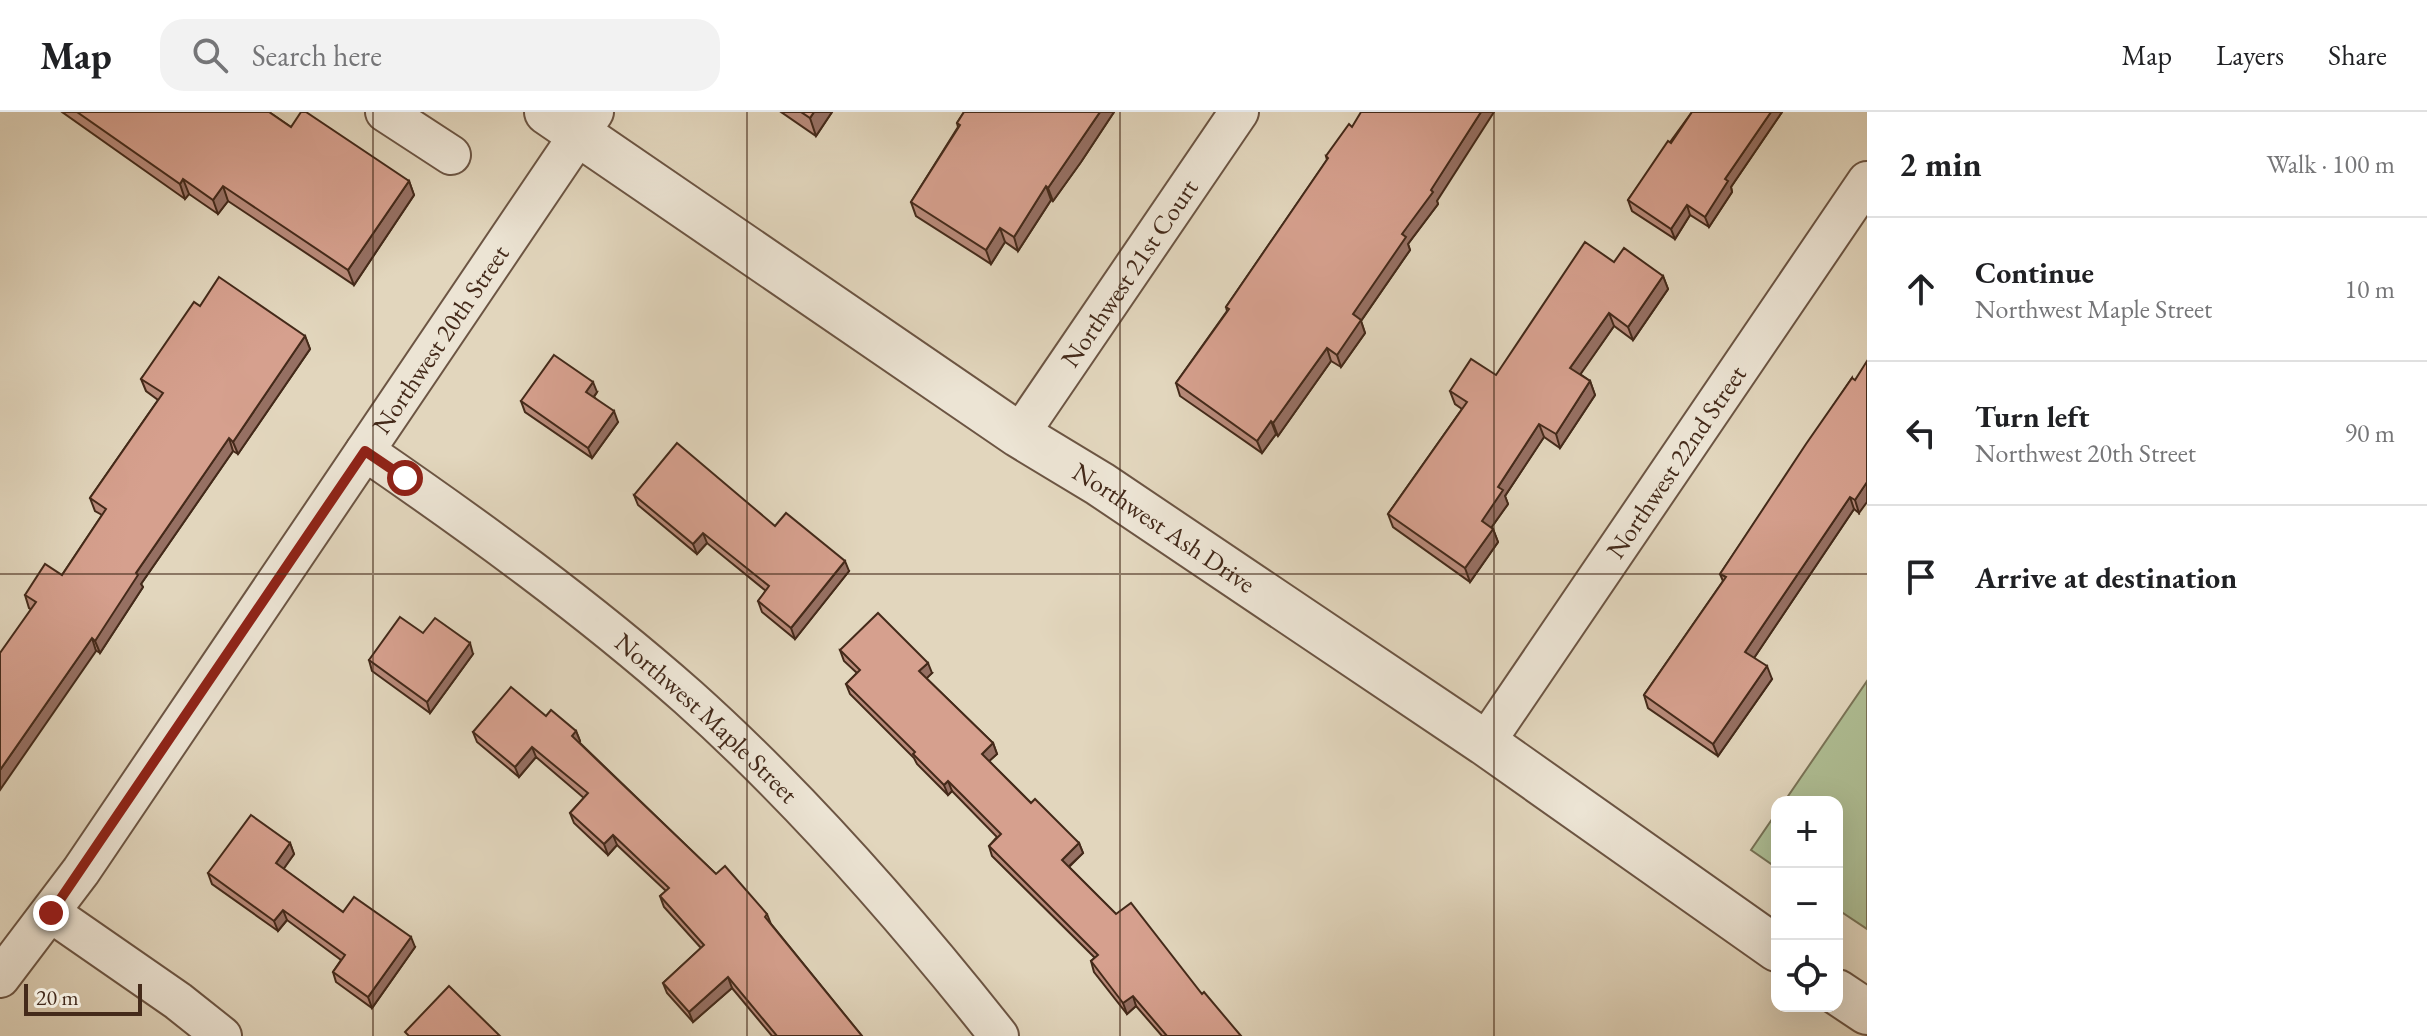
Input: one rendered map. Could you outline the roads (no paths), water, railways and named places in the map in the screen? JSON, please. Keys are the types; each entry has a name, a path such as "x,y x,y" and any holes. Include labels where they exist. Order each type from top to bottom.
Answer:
{"street":[{"path":"385,112 451,155"},
{"name":"Northwest 21st Court","path":"1019,435 1239,112"},
{"name":"Northwest Ash Drive","path":"573,119 1019,435 1100,484 1485,743 1771,945"},
{"name":"Northwest 20th Street","path":"0,978 51,913 365,451 573,119"},
{"name":"Northwest 22nd Street","path":"1485,743 1867,181"},
{"name":"Northwest Maple Street","path":"365,451 572,599 689,699 810,817 896,911 999,1036"},
{"path":"51,913 178,1001 222,1036"},
{"path":"1843,996 1867,1012"}]}
